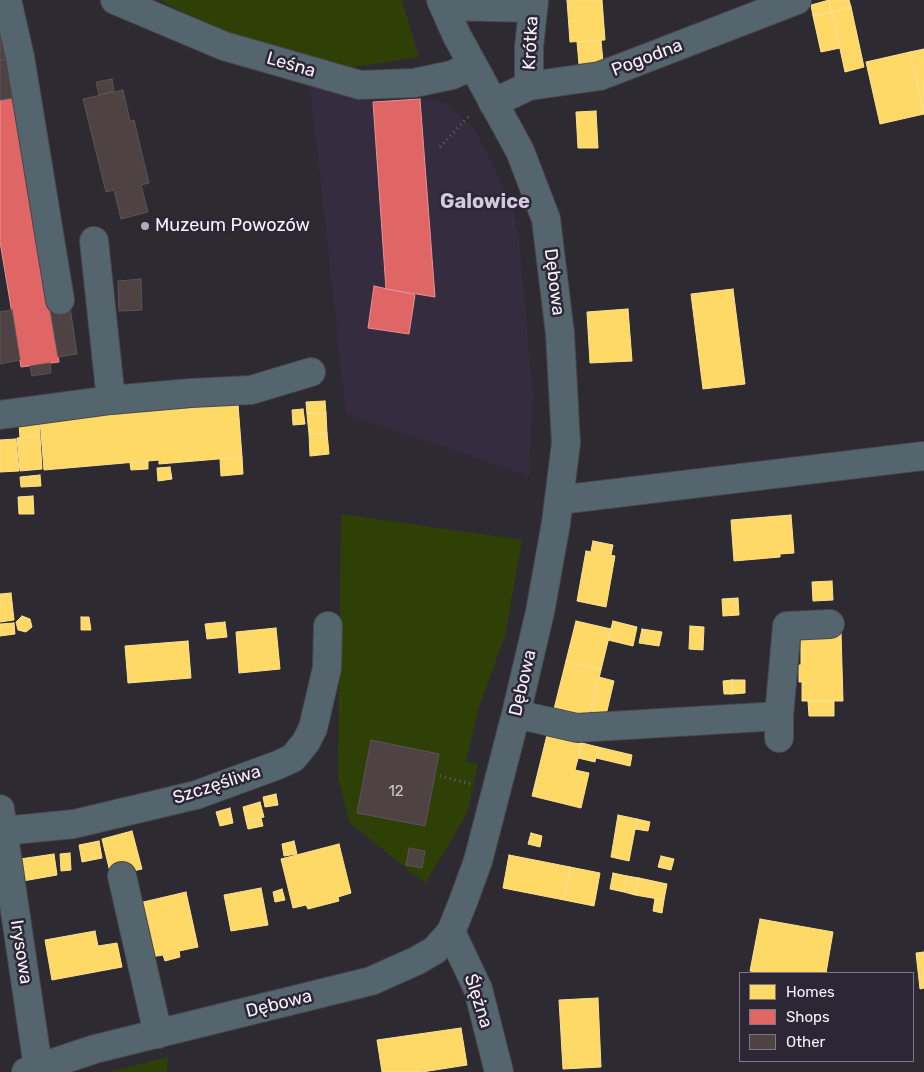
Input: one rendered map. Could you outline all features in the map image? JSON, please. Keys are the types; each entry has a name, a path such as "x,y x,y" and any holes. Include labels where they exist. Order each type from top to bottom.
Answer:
{"street":[{"path":"7,0 20,57 60,300"},
{"name":"Leśna","path":"115,0 224,46 360,85 414,83 452,75 473,65"},
{"name":"Pogodna","path":"482,108 529,86 600,76 797,0"},
{"path":"442,3 534,4"},
{"name":"Dębowa","path":"32,1069 95,1049 372,980 416,961 435,950 451,932 478,861 540,612 559,500 566,443 560,334 546,219 520,151 482,108 473,65 442,3"},
{"name":"Krótka","path":"529,86 529,47 534,4"},
{"path":"94,241 111,400"},
{"path":"0,415 111,400 251,390 310,372"},
{"path":"559,500 924,456"},
{"path":"516,714 577,728 779,727 787,626 830,624"},
{"name":"Szczęśliwa","path":"1,820 74,824 196,794 293,758 314,728 327,668 328,626"},
{"name":"Irysowa","path":"1,820 32,1069"},
{"path":"122,876 158,1034"},
{"name":"Ślężna","path":"451,932 478,989 499,1072"}],"path":[{"path":"440,147 482,108"},
{"path":"440,776 479,786"}],"shaded area":[{"path":"310,85 370,101 438,100 455,111 475,130 492,162 514,213 519,240 533,395 529,476 346,414"}],"green space":[{"path":"159,0 402,0 419,57 353,67 227,33"},
{"path":"341,514 522,540 505,636 479,707 466,761 478,764 467,814 425,883 350,823 338,778"},
{"path":"168,1057 167,1072 110,1072"}],"building: Homes":[{"path":"567,0 602,0 605,40 570,42"},
{"path":"829,0 849,0 851,7 832,12"},
{"path":"829,0 832,12 813,16 811,5"},
{"path":"851,7 864,67 845,72 832,12"},
{"path":"832,12 840,48 821,52 813,16"},
{"path":"601,40 603,62 579,64 577,42"},
{"path":"924,49 924,114 910,52"},
{"path":"910,52 924,114 880,124 866,62"},
{"path":"596,111 598,148 578,148 576,112"},
{"path":"733,289 745,384 703,389 691,294"},
{"path":"628,309 632,361 590,363 587,312"},
{"path":"325,401 326,413 307,414 306,402"},
{"path":"238,404 242,457 159,464 159,460 44,470 40,420"},
{"path":"303,409 305,424 293,425 292,410"},
{"path":"326,413 327,433 309,434 307,414"},
{"path":"39,422 40,436 20,438 19,424"},
{"path":"327,433 329,454 310,456 309,434"},
{"path":"40,436 42,469 20,471 17,438"},
{"path":"16,439 19,471 0,472 0,440"},
{"path":"242,457 243,474 221,476 220,459"},
{"path":"148,461 148,469 131,470 130,463"},
{"path":"170,467 172,479 158,481 157,468"},
{"path":"40,475 41,486 21,487 20,477"},
{"path":"33,496 34,514 19,514 18,497"},
{"path":"791,515 794,553 780,554 780,557 734,561 731,520"},
{"path":"593,541 613,545 611,555 591,551"},
{"path":"586,551 615,556 606,607 577,601"},
{"path":"832,581 833,600 813,601 812,582"},
{"path":"11,593 14,620 0,622 0,594"},
{"path":"738,598 739,615 723,616 722,599"},
{"path":"22,616 30,619 32,627 26,632 18,630 16,622"},
{"path":"81,617 89,617 91,630 81,630"},
{"path":"576,621 611,629 601,670 566,661"},
{"path":"613,621 637,627 633,646 608,640"},
{"path":"225,622 227,637 207,639 205,624"},
{"path":"14,623 15,634 0,636 0,624"},
{"path":"690,626 704,627 703,650 689,649"},
{"path":"276,628 280,669 239,673 236,632"},
{"path":"642,629 662,632 659,646 639,643"},
{"path":"841,632 843,701 802,701 802,682 799,682 801,633"},
{"path":"188,641 191,678 128,683 125,646"},
{"path":"566,661 601,670 589,718 554,709"},
{"path":"599,677 614,681 606,715 591,711"},
{"path":"732,680 732,694 724,694 723,681"},
{"path":"732,680 745,680 745,693 732,694"},
{"path":"808,701 834,701 834,716 809,716"},
{"path":"547,735 582,743 575,770 589,773 581,808 532,796"},
{"path":"582,743 598,747 595,762 578,758"},
{"path":"598,747 632,755 630,766 596,758"},
{"path":"276,794 278,805 265,807 263,797"},
{"path":"260,802 264,817 246,821 243,807"},
{"path":"230,808 233,823 220,826 216,812"},
{"path":"618,815 637,819 629,861 611,857"},
{"path":"261,818 263,826 248,829 246,821"},
{"path":"637,819 650,822 648,831 635,829"},
{"path":"132,831 142,869 111,876 102,839"},
{"path":"531,833 542,836 540,847 528,844"},
{"path":"99,841 102,858 82,862 79,845"},
{"path":"294,841 297,854 284,856 282,844"},
{"path":"339,844 351,893 338,897 339,901 308,909 306,905 293,908 281,859"},
{"path":"70,853 71,870 61,871 60,854"},
{"path":"54,854 57,875 23,881 20,859"},
{"path":"509,855 570,867 564,900 503,888"},
{"path":"661,856 674,859 671,870 658,867"},
{"path":"570,867 600,873 594,906 564,900"},
{"path":"613,873 627,876 624,892 610,889"},
{"path":"627,876 639,878 635,895 624,892"},
{"path":"639,878 667,884 664,900 635,895"},
{"path":"261,888 268,925 231,931 224,895"},
{"path":"282,889 285,900 275,902 273,892"},
{"path":"186,892 198,947 179,951 180,957 165,961 163,955 151,957 139,903"},
{"path":"655,898 664,900 662,913 653,911"},
{"path":"760,919 833,932 826,972 750,971"},
{"path":"95,931 98,946 117,943 122,967 52,980 45,940"},
{"path":"924,952 924,988 920,989 916,953"},
{"path":"598,998 601,1067 563,1069 559,1000"},
{"path":"461,1028 467,1065 422,1072 382,1072 377,1040"}],"building: Shops":[{"path":"14,98 59,362 21,367 0,242 0,100"},
{"path":"420,99 435,297 386,289 373,102"},
{"path":"374,286 415,295 409,334 368,328"}],"building: Other":[{"path":"0,5 8,59 0,60"},
{"path":"6,59 14,98 0,100 0,60"},
{"path":"112,79 114,91 99,95 96,82"},
{"path":"123,90 130,121 134,120 149,183 141,185 148,212 121,219 114,190 106,192 83,99"},
{"path":"141,279 142,310 119,311 118,281"},
{"path":"70,307 77,354 58,357 50,310"},
{"path":"12,310 20,360 0,364 0,312"},
{"path":"50,363 51,373 32,376 30,366"},
{"path":"371,740 439,754 425,826 357,813"},
{"path":"409,848 425,851 422,868 406,865"}],"place":[{"name":"Muzeum Powozów","path":"145,226"}],"district":[{"name":"Galowice","path":"485,202"}]}
